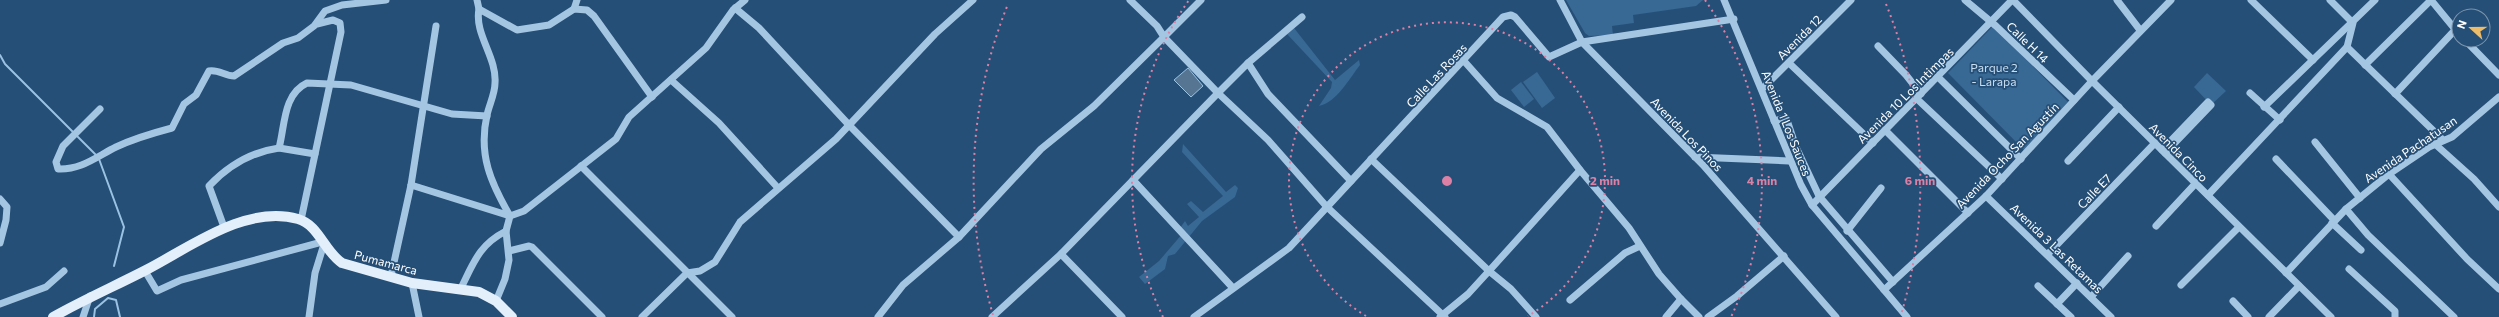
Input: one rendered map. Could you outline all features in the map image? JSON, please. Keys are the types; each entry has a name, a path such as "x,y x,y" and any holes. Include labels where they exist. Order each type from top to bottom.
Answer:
{"main road":[{"path":"53,317 90,296 144,271 224,227 252,219 274,217 301,220"},
{"name":"Pumamarca","path":"301,220 316,231 334,257 342,263 412,283 461,288 479,292 496,301 512,317"}],"street":[{"path":"314,26 325,11 333,8 386,0"},
{"path":"477,0 477,22 490,54 495,82 484,134 486,165 494,189 510,216 506,231 509,251 505,279 496,301"},
{"path":"574,9 577,0"},
{"path":"411,184 510,216 524,211 616,139 629,117 706,48 735,8 745,0"},
{"path":"642,317 687,273 700,271 714,262 740,222 836,139 935,34 973,0"},
{"path":"1130,0 1157,26 1164,37 1218,93 1268,140 1327,207 1443,316 1468,294 1489,272 1580,170"},
{"path":"882,315 903,285 959,237 1041,149 1094,106 1201,0"},
{"name":"Avenida Los Pinos","path":"1560,0 1582,42 1695,157 1784,256 1836,317"},
{"name":"Avenida 1 Los Sauces","path":"1724,0 1734,19 1789,161 1812,204 1908,317"},
{"name":"Avenida 12","path":"1762,89 1851,0"},
{"name":"Calle H 14","path":"1965,0 2074,100"},
{"name":"Avenida 10 Los Intimpas","path":"1812,204 2013,0"},
{"name":"Avenida Cinco","path":"2013,0 2163,152 2331,317"},
{"path":"2117,0 2140,30"},
{"name":"Avenida Ocho San Agustín","path":"1884,290 1986,196 2140,30 2171,0"},
{"path":"2251,0 2313,60"},
{"path":"2330,0 2353,23"},
{"path":"2264,107 2353,23 2375,0"},
{"path":"2365,65 2431,0 2451,25"},
{"path":"735,8 759,28 849,124 959,237"},
{"path":"478,9 517,30 549,25 574,9 587,10 594,16 652,97"},
{"name":"Calle Las Rosas","path":"1194,317 1289,248 1464,61 1503,17 1508,15 1515,17 1548,57 1582,42 1734,19"},
{"path":"992,317 1061,254 1248,63 1302,17"},
{"path":"100,109 63,146 56,162 58,169 68,169 86,164 116,147 172,128 184,104 196,95 209,71 214,70 227,76 234,76 283,43 298,38 325,20 333,20 340,23 341,32 301,220"},
{"path":"2208,195 2347,47 2353,23"},
{"path":"391,276 411,184 425,105 436,26"},
{"path":"2394,94 2451,38"},
{"path":"1878,46 1906,74 1919,96 2002,179"},
{"path":"2347,47 2443,140"},
{"path":"2473,48 2499,75"},
{"path":"1464,61 1497,98 1535,118 1547,127 1580,170 1629,228 1659,274 1699,317"},
{"path":"1248,63 1265,91 1351,181"},
{"path":"1789,63 1873,143"},
{"path":"1938,77 2021,159"},
{"path":"671,80 720,123 778,188"},
{"path":"279,148 285,115 291,99 301,86 307,83 351,85 452,114 487,116"},
{"path":"2250,93 2280,120"},
{"name":"Avenida Pachatusan","path":"2286,273 2333,221 2346,209 2389,174 2435,144 2452,137 2499,97"},
{"path":"2208,102 2211,105 2163,152 2208,102"},
{"path":"2068,161 2119,108"},
{"path":"1774,121 1781,118 1787,120 1796,147 1819,196 1892,282"},
{"path":"1885,130 1968,213"},
{"path":"2315,142 2360,198"},
{"name":"Calle E7","path":"2048,254 2155,143"},
{"path":"2435,144 2474,179 2499,207"},
{"path":"224,227 209,186 244,158 264,150 279,148 315,154"},
{"path":"1695,157 1789,161"},
{"path":"1372,159 1489,272 1511,289 1536,317"},
{"path":"2276,159 2362,250"},
{"path":"581,166 732,317"},
{"path":"2389,174 2467,259 2499,289"},
{"path":"1133,180 1233,288"},
{"path":"2156,226 2196,183"},
{"path":"1847,230 1881,188"},
{"name":"Avenida 3 Las Retamas","path":"1986,196 2048,254 2111,317"},
{"path":"0,199 6,207 6,220 0,243"},
{"path":"2346,209 2368,236 2454,317"},
{"path":"2181,284 2239,227"},
{"path":"461,288 482,248 491,239 506,231"},
{"path":"144,271 157,291 182,280 323,243 315,273 309,317"},
{"path":"509,251 529,246 532,247 602,317"},
{"path":"1570,300 1625,253 1640,246"},
{"path":"1061,254 1122,317"},
{"path":"1708,317 1737,296 1784,256"},
{"path":"2091,297 2128,256"},
{"path":"2349,269 2367,283 2395,311 2395,317"},
{"path":"0,304 46,287 64,271"},
{"path":"412,283 419,317"},
{"path":"2057,304 2077,283"},
{"path":"2038,286 2071,317"},
{"path":"2269,317 2299,286"},
{"path":"83,317 90,296"},
{"path":"1666,317 1681,299"},
{"path":"2233,300 2248,317"}],"green space":[{"path":"1566,0 1703,0 1696,6 1633,15 1634,23 1612,26 1613,35 1589,36 1585,33"},
{"name":"Parque 2 - Larapa","path":"1993,26 2068,102 2024,150 1948,73"},
{"path":"1294,28 1335,80 1359,60 1360,65 1347,83 1337,95 1325,104 1319,106 1331,88 1332,82 1287,34"},
{"path":"1537,72 1555,98 1542,108 1523,82"},
{"path":"2207,73 2226,91 2211,105 2194,87"},
{"path":"1521,82 1534,99 1524,107 1511,90"},
{"path":"1183,144 1226,192 1235,185 1238,188 1235,197 1202,221 1175,254 1168,256 1165,269 1145,284 1139,277 1159,261 1183,233 1180,228 1185,221 1188,226 1199,217 1187,204 1191,201 1203,212 1223,196 1182,152"}],"shaded area":[{"path":"1188,68 1203,86 1191,97 1174,80"}],"waterway":[{"path":"0,55 5,64 73,132"},
{"path":"77,136 96,155"},
{"path":"99,159 124,227 114,266"},
{"path":"94,317 95,309 108,298 116,300 120,317"}]}
